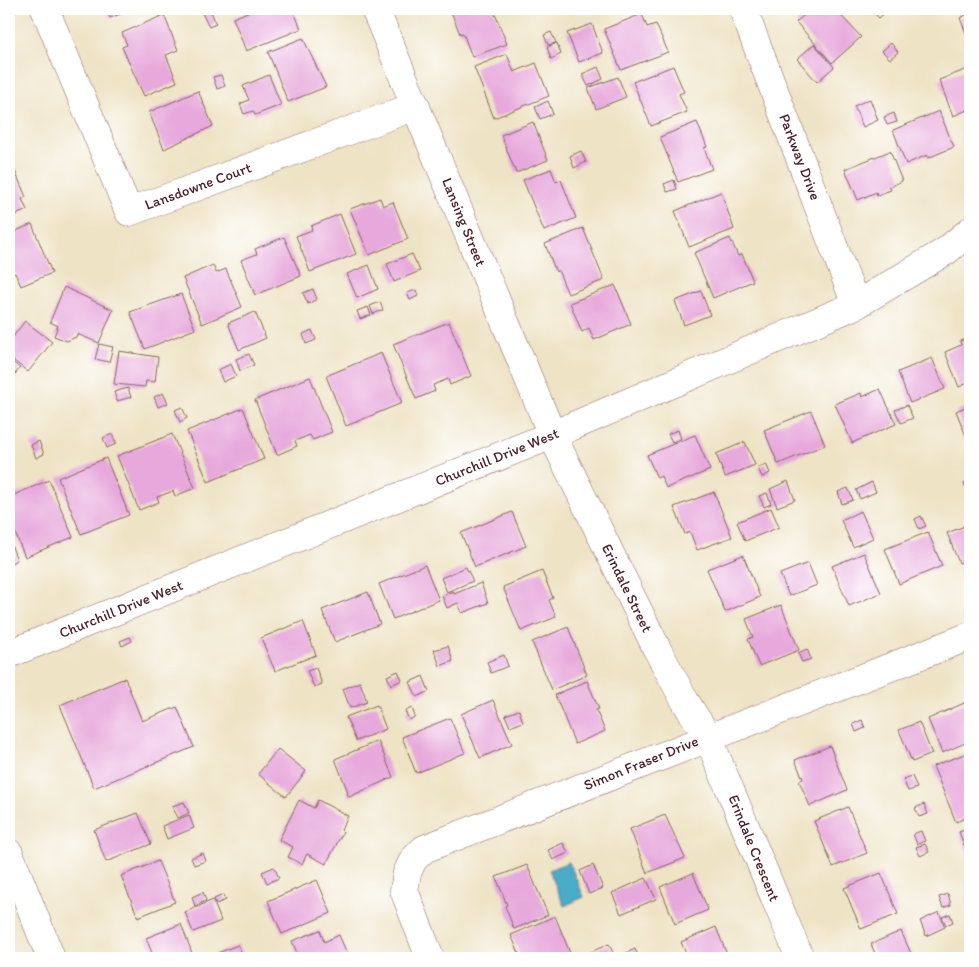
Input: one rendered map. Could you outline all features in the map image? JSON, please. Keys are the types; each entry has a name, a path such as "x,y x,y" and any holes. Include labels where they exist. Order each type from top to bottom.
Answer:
{"street":[{"name":"Lansdowne Court","path":"45,9 129,212 416,106"},
{"name":"Lansing Street","path":"376,9 552,435"},
{"name":"Parkway Drive","path":"743,9 856,305"},
{"name":"Churchill Drive West","path":"9,654 552,435 856,305 946,251 970,232"},
{"name":"Erindale Street","path":"552,435 657,649 685,701 708,737"},
{"name":"Simon Fraser Drive","path":"430,958 404,890 412,860 424,849 970,636"},
{"name":"Erindale Crescent","path":"708,737 800,958"},
{"path":"9,853 51,958"}],"water":[{"path":"569,862 584,897 564,906 549,870"}],"building":[{"path":"106,9 133,9 110,18"},
{"path":"210,9 216,24 209,27 201,11"},
{"path":"255,9 293,9 301,29 246,51 233,18"},
{"path":"450,9 493,9 507,44 472,57 463,33 460,34"},
{"path":"811,9 813,11 815,9 835,9 861,37 832,63 796,22"},
{"path":"870,9 889,9 879,18"},
{"path":"970,13 970,31 966,33 960,18"},
{"path":"642,14 647,27 656,24 668,52 621,70 604,29"},
{"path":"164,15 178,50 166,55 177,82 144,96 122,47 127,45 122,33"},
{"path":"592,24 603,53 579,62 567,33"},
{"path":"551,32 556,43 548,45 544,35"},
{"path":"303,38 326,87 288,102 268,52"},
{"path":"557,43 561,54 551,59 547,47"},
{"path":"891,43 898,52 890,59 882,51"},
{"path":"814,44 834,67 817,82 797,59"},
{"path":"507,54 514,72 536,63 549,96 494,118 474,67"},
{"path":"673,66 684,92 679,94 687,112 651,126 633,82"},
{"path":"598,67 603,79 588,86 582,74"},
{"path":"970,68 970,109 953,116 939,80"},
{"path":"221,75 225,86 217,89 213,77"},
{"path":"269,75 281,105 255,115 253,111 244,114 240,104 249,100 243,86"},
{"path":"618,77 626,97 596,109 588,88"},
{"path":"198,91 213,126 164,149 149,112"},
{"path":"870,99 878,120 863,127 854,106"},
{"path":"548,101 553,114 540,119 535,107"},
{"path":"939,111 954,147 928,158 927,155 906,164 893,130"},
{"path":"894,113 897,122 887,125 884,117"},
{"path":"533,122 548,160 516,173 501,135"},
{"path":"697,122 707,147 704,148 712,169 678,182 660,137"},
{"path":"581,151 586,162 574,168 570,156"},
{"path":"890,151 902,181 889,187 891,190 877,195 876,192 858,200 845,169"},
{"path":"9,157 26,197 22,199 27,210 9,218"},
{"path":"551,169 556,182 561,180 576,218 544,231 523,180"},
{"path":"674,180 677,189 667,192 664,184"},
{"path":"721,192 734,229 689,247 675,211"},
{"path":"380,198 383,206 393,202 408,239 369,255 350,209"},
{"path":"340,214 356,254 310,272 296,236 312,230 311,226"},
{"path":"32,224 52,273 21,286 9,264 9,234"},
{"path":"583,228 604,280 568,294 558,270 556,272 545,244"},
{"path":"284,237 301,276 255,295 241,260 257,254 255,249"},
{"path":"730,238 738,256 742,254 753,281 713,298 694,253"},
{"path":"412,254 420,271 394,282 387,264"},
{"path":"213,265 216,273 226,269 242,307 202,324 183,278"},
{"path":"369,265 378,289 357,298 347,274"},
{"path":"615,285 631,324 594,340 589,328 582,332 570,303"},
{"path":"64,287 113,310 99,343 77,334 76,337 67,341 54,336 58,326 50,322"},
{"path":"313,289 317,299 308,304 303,293"},
{"path":"416,290 418,296 410,300 407,293"},
{"path":"701,291 710,315 684,325 675,301"},
{"path":"181,294 195,329 145,349 130,312"},
{"path":"380,302 383,310 373,314 370,306"},
{"path":"368,307 371,315 360,319 357,311"},
{"path":"255,312 266,338 239,350 228,323"},
{"path":"25,321 52,342 28,372 9,357 9,342"},
{"path":"449,322 471,376 450,385 448,379 433,385 435,391 416,399 393,344"},
{"path":"312,330 316,340 306,344 303,334"},
{"path":"970,337 970,382 959,387 945,352 961,345 960,341"},
{"path":"99,344 113,347 109,362 95,359"},
{"path":"119,351 158,357 155,382 146,381 145,387 114,384"},
{"path":"381,353 402,403 346,426 326,376"},
{"path":"249,354 254,365 240,371 236,359"},
{"path":"932,358 945,389 910,403 898,372"},
{"path":"9,359 20,368 15,374 9,369"},
{"path":"231,364 236,376 223,382 218,370"},
{"path":"310,377 332,432 313,440 310,435 295,441 297,446 277,455 255,400"},
{"path":"128,388 131,397 117,401 114,392"},
{"path":"880,389 896,424 852,443 835,404 861,393 862,397"},
{"path":"163,393 168,403 158,407 154,397"},
{"path":"907,405 913,418 901,423 895,410"},
{"path":"970,405 970,446 956,411"},
{"path":"182,407 187,418 180,422 175,410"},
{"path":"243,408 264,459 208,482 187,431"},
{"path":"811,411 825,445 778,464 764,430"},
{"path":"678,430 681,439 672,442 668,434"},
{"path":"112,434 116,444 107,448 103,438"},
{"path":"172,434 195,488 175,496 173,491 157,497 159,502 139,510 117,456"},
{"path":"695,435 710,470 666,488 661,476 657,478 647,455"},
{"path":"39,441 44,454 36,458 31,445"},
{"path":"745,442 755,465 725,477 716,454"},
{"path":"106,458 129,515 81,534 58,478"},
{"path":"766,464 770,473 762,477 758,468"},
{"path":"49,480 73,537 25,557 9,518 9,497"},
{"path":"970,480 970,494 969,494 964,483"},
{"path":"788,481 795,500 777,507 770,489"},
{"path":"872,482 876,492 860,499 856,490"},
{"path":"848,488 853,500 842,504 838,492"},
{"path":"714,492 732,537 697,550 690,532 685,534 674,507"},
{"path":"767,493 771,504 764,507 759,496"},
{"path":"771,508 779,527 745,541 737,522"},
{"path":"861,511 873,538 853,547 841,520"},
{"path":"512,512 526,546 475,567 461,533"},
{"path":"921,516 926,526 919,529 915,519"},
{"path":"970,524 970,559 959,563 947,533"},
{"path":"928,532 942,566 899,584 885,549"},
{"path":"9,539 17,560 9,564"},
{"path":"864,553 881,593 849,606 832,566"},
{"path":"743,555 760,597 725,612 707,569"},
{"path":"808,563 817,585 789,596 780,574"},
{"path":"425,565 439,600 393,619 379,584"},
{"path":"466,567 473,581 447,592 441,578"},
{"path":"542,571 553,598 549,600 556,617 521,631 503,587"},
{"path":"481,583 488,603 462,613 458,603 447,608 442,596 453,591 454,594"},
{"path":"368,592 380,624 335,642 322,610"},
{"path":"781,605 799,650 759,666 748,639 753,637 746,619"},
{"path":"303,621 316,655 275,671 261,638"},
{"path":"568,627 587,675 552,690 532,642"},
{"path":"130,637 132,641 122,646 120,641"},
{"path":"448,646 453,661 440,666 434,650"},
{"path":"807,649 811,659 802,662 798,653"},
{"path":"504,655 508,666 491,673 487,662"},
{"path":"316,668 322,684 314,687 307,671"},
{"path":"398,671 402,680 391,685 387,676"},
{"path":"423,676 429,691 417,697 410,682"},
{"path":"125,678 142,721 177,707 194,747 94,788 60,705"},
{"path":"587,681 599,709 596,710 605,731 575,744 555,695"},
{"path":"360,682 367,702 350,708 343,689"},
{"path":"493,700 512,744 480,758 461,714"},
{"path":"969,701 970,741 942,753 928,719"},
{"path":"377,705 386,729 356,741 346,717"},
{"path":"412,708 415,717 409,720 405,711"},
{"path":"519,710 523,722 510,727 505,715"},
{"path":"450,718 465,753 416,773 402,737"},
{"path":"862,720 865,728 856,732 853,724"},
{"path":"919,722 932,754 912,762 899,730"},
{"path":"378,741 393,777 349,797 335,759"},
{"path":"830,746 847,790 810,806 799,781 803,779 795,760"},
{"path":"278,749 306,771 286,797 258,774"},
{"path":"970,752 970,816 956,822 933,766"},
{"path":"912,776 917,788 908,791 903,779"},
{"path":"299,800 314,808 318,800 348,816 341,830 343,832 326,864 307,854 302,864 288,857 293,847 279,840"},
{"path":"184,802 189,813 178,818 172,806"},
{"path":"924,804 928,814 919,817 915,808"},
{"path":"848,807 867,853 833,867 814,821"},
{"path":"138,813 151,844 106,862 94,830"},
{"path":"189,815 194,828 167,839 162,826"},
{"path":"665,815 685,858 647,873 630,829"},
{"path":"970,828 970,860 959,832"},
{"path":"921,831 925,841 917,844 913,834"},
{"path":"563,843 568,853 553,860 548,850"},
{"path":"925,844 929,852 920,856 916,847"},
{"path":"203,853 206,861 194,865 191,858"},
{"path":"158,861 175,902 138,917 121,876"},
{"path":"527,865 548,915 514,929 496,877"},
{"path":"593,865 603,888 589,894 580,871"},
{"path":"274,867 279,878 267,883 262,872"},
{"path":"693,873 708,910 675,924 660,887"},
{"path":"881,873 898,914 861,929 844,888"},
{"path":"646,878 656,899 621,914 612,893"},
{"path":"317,880 331,913 282,934 268,901"},
{"path":"203,892 206,901 195,906 192,897"},
{"path":"948,894 951,905 943,908 939,897"},
{"path":"223,895 226,900 216,904 214,899"},
{"path":"213,900 221,921 193,932 185,912"},
{"path":"939,912 945,927 926,936 920,921"},
{"path":"950,914 953,922 946,925 942,917"},
{"path":"555,916 572,958 531,958 530,955 521,958 511,935"},
{"path":"181,924 194,958 154,958 146,938"},
{"path":"716,927 726,952 723,954 724,958 688,958 681,942"},
{"path":"320,930 324,942 339,935 349,958 297,958 292,941"},
{"path":"901,931 913,958 877,958 871,944"},
{"path":"609,944 614,955 607,958 590,958 588,953"},
{"path":"238,945 244,958 210,958 210,956"},
{"path":"635,949 639,958 626,958 624,954"}]}
